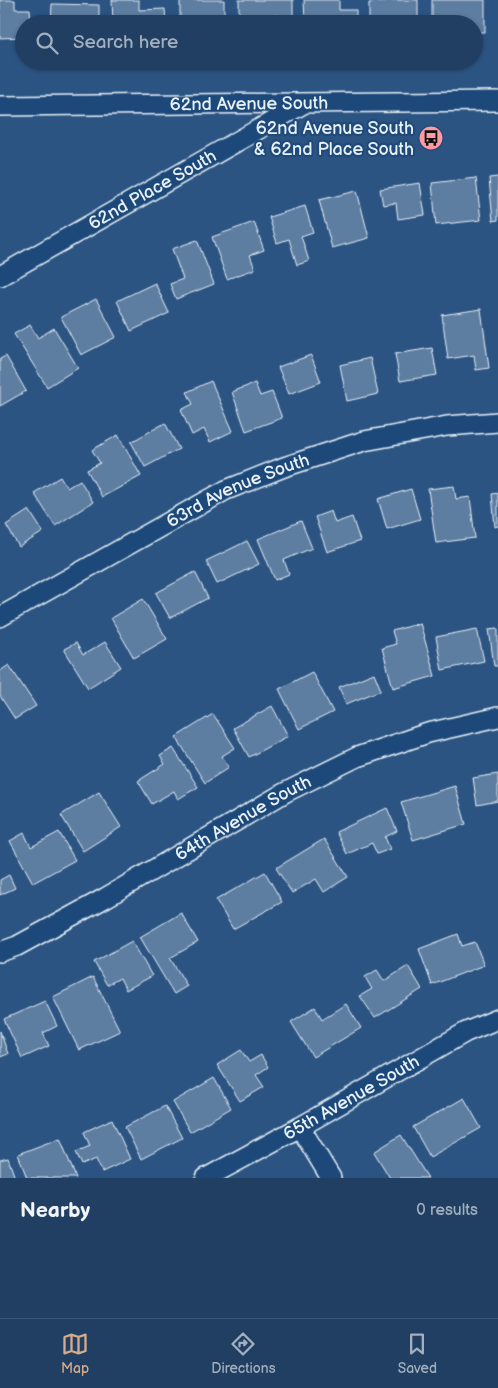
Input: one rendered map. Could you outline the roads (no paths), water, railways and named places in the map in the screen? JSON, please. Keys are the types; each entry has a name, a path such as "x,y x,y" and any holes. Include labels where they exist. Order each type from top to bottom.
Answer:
{"street":[{"name":"62nd Avenue South","path":"0,106 498,101"},
{"name":"62nd Place South","path":"0,276 304,103"},
{"name":"63rd Avenue South","path":"0,618 226,490 284,467 364,441 447,426 498,422"},
{"name":"64th Avenue South","path":"0,952 17,946 105,898 284,793 357,757 428,733 498,717"},
{"name":"65th Avenue South","path":"206,1178 300,1127 466,1032 498,1020"},
{"path":"300,1127 331,1178"}],"place":[{"name":"62nd Avenue South & 62nd Place South","path":"431,138"}]}
